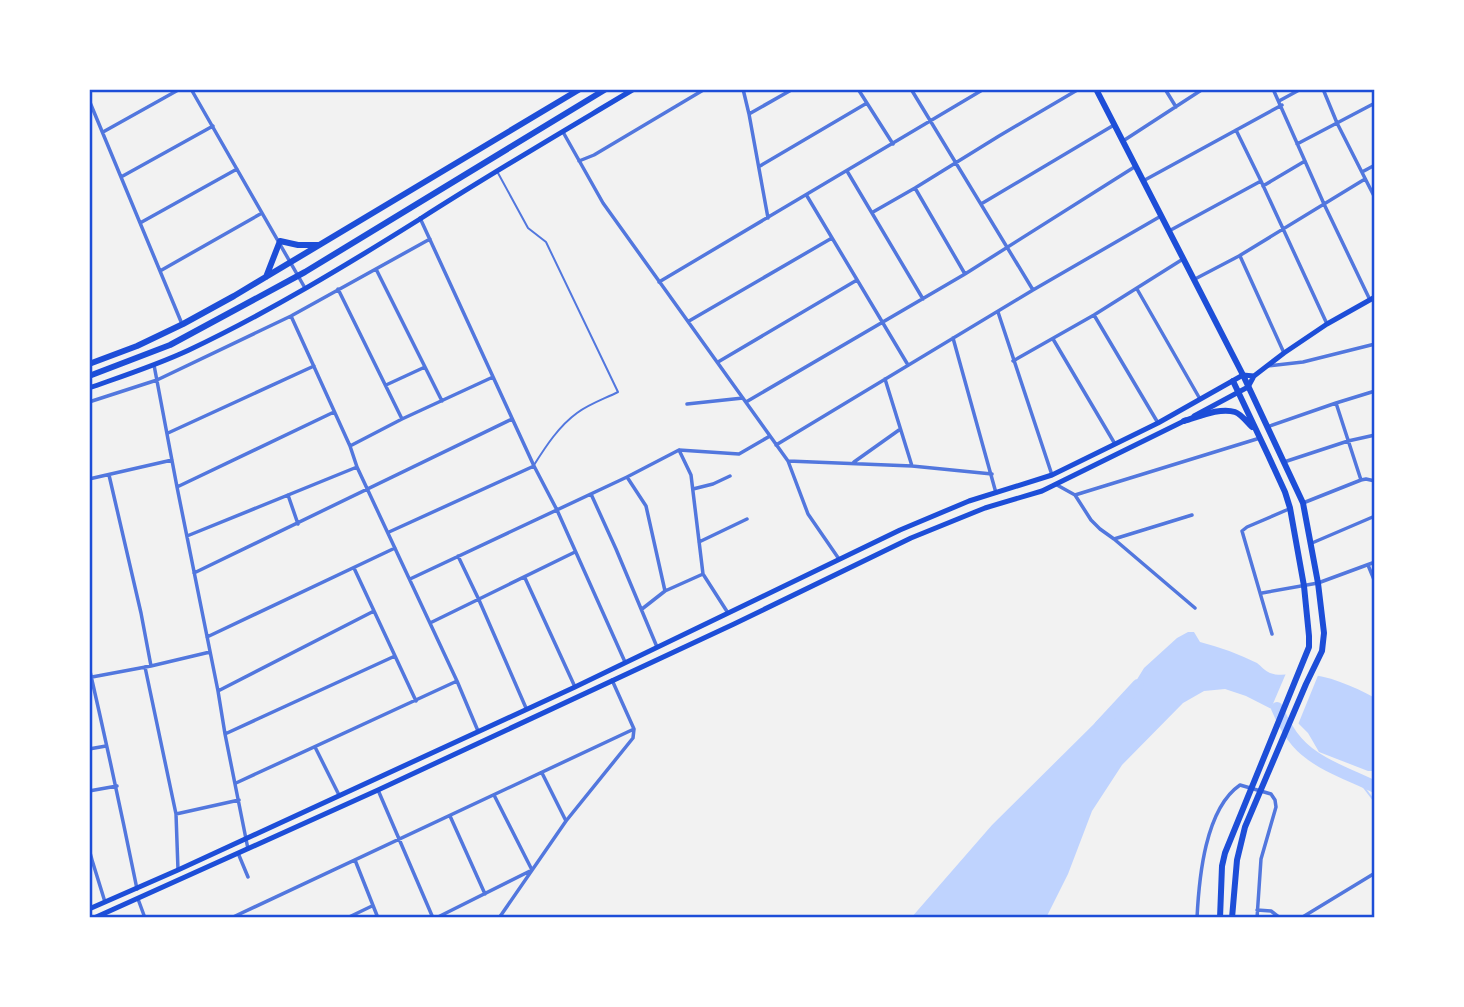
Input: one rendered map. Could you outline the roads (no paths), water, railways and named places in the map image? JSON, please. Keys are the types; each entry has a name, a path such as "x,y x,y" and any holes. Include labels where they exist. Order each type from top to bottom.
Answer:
{"main road":[{"path":"89,364 137,346 183,324 580,89"},
{"path":"89,376 170,345 299,276 606,89"},
{"path":"89,388 154,365 248,321 378,246 634,89"},
{"path":"1096,89 1243,375 1303,503 1318,583 1324,633 1322,650 1245,827 1237,860 1232,918"},
{"path":"266,277 279,241 298,245 320,245"},
{"path":"94,918 378,790 911,538 985,508 1057,485 1248,387 1254,376 1284,353 1373,298"},
{"path":"89,909 575,687 900,530 969,501 1052,475 1158,423 1243,375 1254,376"},
{"path":"1220,918 1225,853 1309,647 1304,586 1290,508 1233,381"},
{"path":"1184,421 1216,412 1236,412 1260,438"}],"street":[{"path":"103,132 180,89"},
{"path":"191,89 306,289"},
{"path":"579,161 705,89"},
{"path":"743,89 750,114 768,218"},
{"path":"750,114 793,89"},
{"path":"858,89 893,144"},
{"path":"911,89 1033,290"},
{"path":"659,282 984,89"},
{"path":"873,212 1079,89"},
{"path":"1165,89 1176,107"},
{"path":"1123,141 1203,89"},
{"path":"1273,89 1324,204 1373,298"},
{"path":"1143,181 1236,130 1301,89"},
{"path":"1323,89 1375,198"},
{"path":"89,100 183,324"},
{"path":"759,166 867,103"},
{"path":"1297,144 1375,103"},
{"path":"981,204 1114,125"},
{"path":"121,177 213,126"},
{"path":"1236,130 1327,324"},
{"path":"563,132 603,203 788,461 808,514 839,559"},
{"path":"1263,186 1305,161"},
{"path":"1362,172 1375,164"},
{"path":"746,402 965,274 1136,166"},
{"path":"140,223 237,169"},
{"path":"847,171 923,299"},
{"path":"1194,280 1239,256 1365,179"},
{"path":"1169,231 1261,181"},
{"path":"915,188 965,274"},
{"path":"807,196 908,365"},
{"path":"160,271 262,213"},
{"path":"776,445 1161,216"},
{"path":"420,218 625,662"},
{"path":"689,321 832,238"},
{"path":"89,402 157,380 291,316 430,239"},
{"path":"1239,256 1284,353"},
{"path":"1013,361 1094,315 1183,259"},
{"path":"376,269 442,401"},
{"path":"718,362 857,280"},
{"path":"1136,288 1200,399"},
{"path":"338,289 402,419"},
{"path":"998,312 1052,475"},
{"path":"1094,315 1158,423"},
{"path":"291,316 478,731"},
{"path":"953,338 996,493"},
{"path":"1054,339 1115,444"},
{"path":"1266,366 1303,362 1375,344"},
{"path":"154,365 248,849"},
{"path":"168,433 314,366"},
{"path":"386,385 425,367"},
{"path":"350,446 493,377"},
{"path":"885,379 912,466"},
{"path":"1266,427 1375,391"},
{"path":"687,404 743,398"},
{"path":"1336,402 1361,480"},
{"path":"177,487 334,412"},
{"path":"194,573 512,419"},
{"path":"852,463 900,430"},
{"path":"1284,462 1348,440 1375,435"},
{"path":"410,579 679,450 739,454 770,436"},
{"path":"1076,495 1260,438"},
{"path":"679,450 691,475 703,574 728,613"},
{"path":"89,479 172,460"},
{"path":"788,461 912,466 992,474"},
{"path":"388,533 534,466"},
{"path":"187,536 357,467"},
{"path":"110,475 141,613 148,666 176,814 178,870"},
{"path":"693,489 713,484 730,475"},
{"path":"627,477 646,506 665,592"},
{"path":"1303,503 1361,480 1374,482"},
{"path":"1057,485 1076,495 1091,520 1100,529 1195,608"},
{"path":"591,494 657,647"},
{"path":"288,495 298,524"},
{"path":"1272,634 1242,531 1290,508"},
{"path":"1114,538 1192,515"},
{"path":"1311,543 1375,516"},
{"path":"699,542 747,519"},
{"path":"208,642 207,637 395,548"},
{"path":"430,623 575,552"},
{"path":"457,556 526,708"},
{"path":"1261,593 1318,583 1375,562"},
{"path":"1368,565 1375,582"},
{"path":"354,568 416,701"},
{"path":"642,609 665,592 703,574"},
{"path":"525,578 575,687"},
{"path":"218,691 374,611"},
{"path":"91,677 210,652"},
{"path":"225,734 395,656"},
{"path":"89,667 92,696 117,786 137,889"},
{"path":"499,918 566,821 634,735 634,729 612,680"},
{"path":"236,783 457,681"},
{"path":"231,918 634,729"},
{"path":"89,749 106,746"},
{"path":"315,747 339,796"},
{"path":"542,773 566,821"},
{"path":"1197,918 1205,848 1214,821 1232,790 1240,785 1271,794 1276,807 1261,859 1257,918"},
{"path":"89,791 117,786"},
{"path":"378,790 435,918 532,870"},
{"path":"494,795 532,870"},
{"path":"176,814 239,800"},
{"path":"450,816 485,894"},
{"path":"89,849 105,902"},
{"path":"238,853 248,877"},
{"path":"355,860 378,918"},
{"path":"1301,918 1375,873"},
{"path":"138,899 145,918"},
{"path":"347,918 372,906"},
{"path":"1257,910 1271,911 1280,918"}],"lane":[{"path":"498,172 528,228 546,242 618,392 570,418 550,441 534,466"}],"water":[{"path":"1194,632 1200,642 1257,663 1270,673 1322,676 1375,698 1375,771 1368,771 1319,752 1308,733 1297,722 1246,696 1225,689 1204,691 1183,703 1122,765 1092,811 1068,874 1046,918 911,918 992,825 1103,715 1117,712 1144,668 1177,638"}],"waterway":[{"path":"1100,726 1138,685"},
{"path":"1277,708 1291,734 1305,750 1323,762 1375,787"},
{"path":"1356,777 1375,802"}]}
